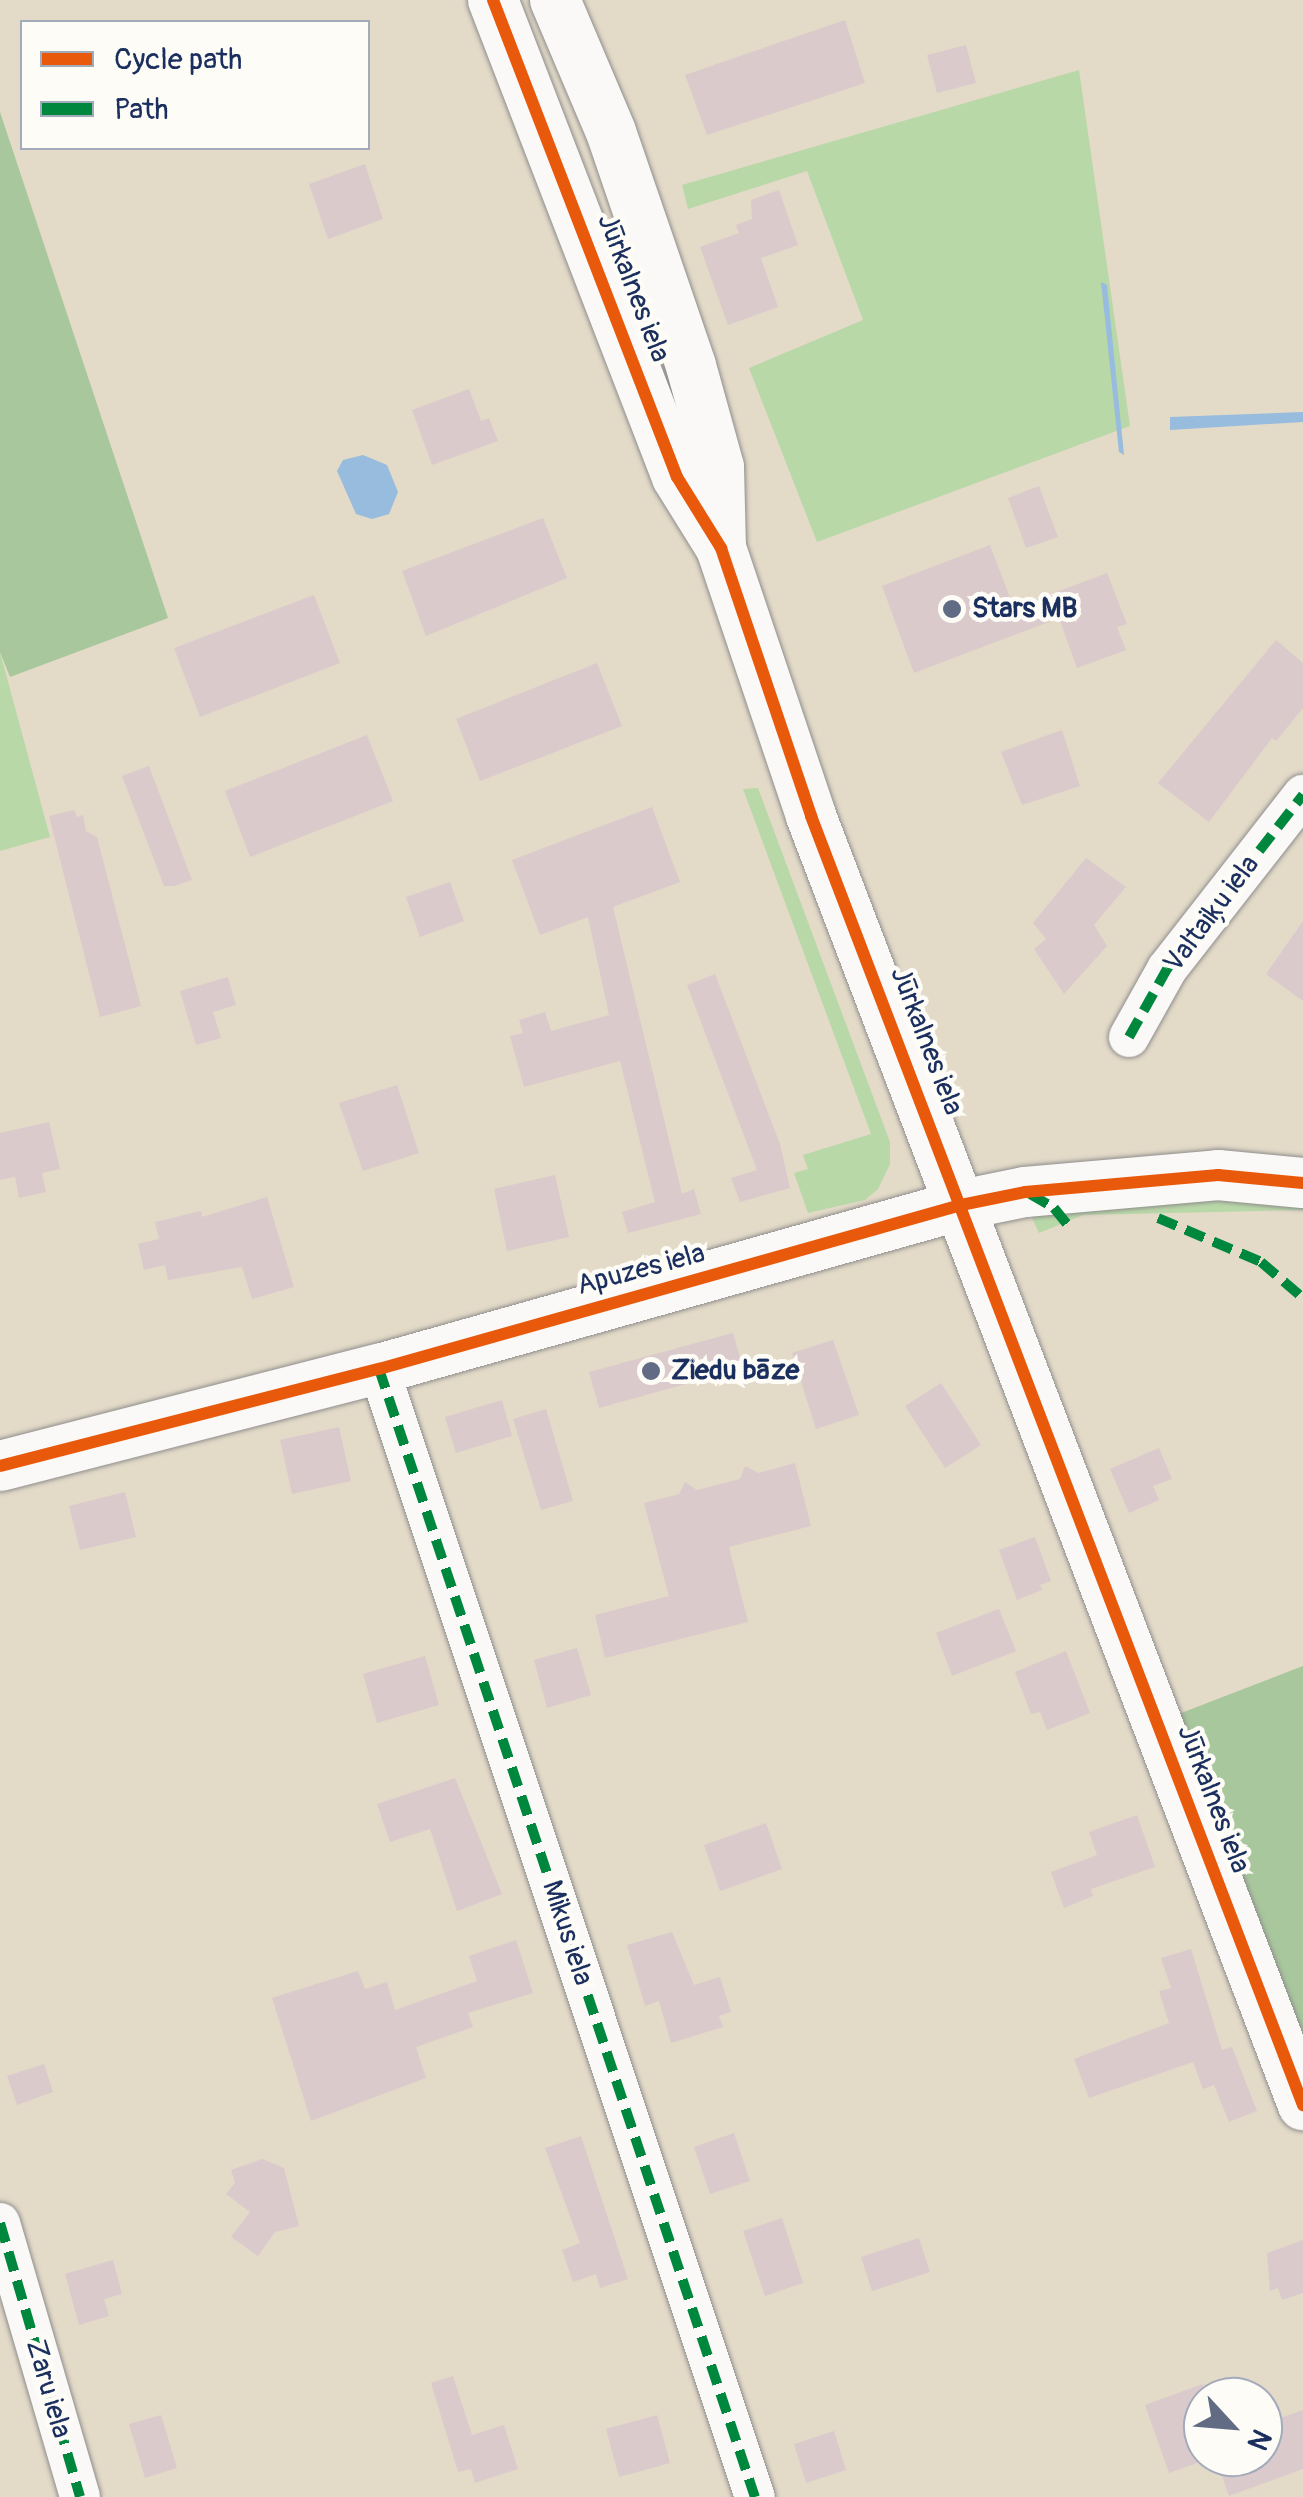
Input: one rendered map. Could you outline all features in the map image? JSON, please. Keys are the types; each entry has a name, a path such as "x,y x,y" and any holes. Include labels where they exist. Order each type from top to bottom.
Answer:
{"street":[{"name":"Jūrkalnes iela","path":"493,0 677,477 721,548 778,728 1303,2106"},
{"name":"Jūrkalnes iela","path":"555,0 610,132 692,366 719,467 721,548"},
{"name":"Valtaiķu iela","path":"1129,1037 1168,969 1303,796"},
{"name":"Apuzes iela","path":"0,1466 380,1368 961,1206 1025,1192 1218,1175 1303,1184"},
{"name":"Mikus iela","path":"380,1368 755,2497"},
{"name":"Zaru iela","path":"0,2223 80,2497"}],"green space":[{"path":"1079,70 1130,426 817,542 749,368 863,320 807,171 688,209 682,185"},
{"path":"0,112 168,618 10,677 0,652"},
{"path":"0,652 50,837 0,851"},
{"path":"758,788 890,1142 890,1164 878,1189 865,1200 808,1213 794,1173 808,1169 803,1155 871,1134 743,789"},
{"path":"1303,1195 1303,1210 1083,1215 1039,1233 1032,1218 1061,1205"},
{"path":"1303,1666 1303,2045 1176,1715"}],"water":[{"path":"1101,282 1107,285 1124,455 1119,452"},
{"path":"1303,412 1303,422 1170,430 1170,417"},
{"path":"363,455 387,465 398,492 389,514 372,519 356,514 337,471 343,460"}],"building":[{"path":"845,20 865,83 707,135 685,75"},
{"path":"966,45 976,83 937,93 927,55"},
{"path":"365,164 383,219 328,239 309,184"},
{"path":"779,190 798,245 761,258 778,307 728,325 700,247 739,233 736,225 752,219 751,200"},
{"path":"469,389 481,421 489,418 498,441 432,465 412,410"},
{"path":"1039,486 1058,537 1026,548 1008,498"},
{"path":"543,518 567,578 426,636 402,571"},
{"name":"Stars MB","path":"990,545 1014,608 1107,573 1127,624 1117,627 1126,650 1077,668 1059,618 914,673 882,586"},
{"path":"314,595 340,663 200,717 174,648"},
{"path":"1276,640 1303,663 1303,708 1276,741 1272,738 1209,822 1158,783"},
{"path":"597,663 622,726 480,781 456,719"},
{"path":"1062,730 1080,786 1022,805 1001,752"},
{"path":"367,735 393,801 250,857 225,791"},
{"path":"149,766 192,880 174,886 164,886 122,776"},
{"path":"652,807 680,882 613,907 682,1194 694,1189 701,1214 628,1233 622,1212 655,1202 620,1061 524,1087 510,1036 523,1033 519,1020 545,1012 551,1031 609,1015 588,917 540,935 512,860"},
{"path":"74,810 77,817 83,815 86,831 97,837 141,1006 100,1017 49,816"},
{"path":"1086,858 1126,887 1094,925 1107,946 1064,994 1034,949 1046,939 1033,923"},
{"path":"450,882 464,921 420,937 406,897"},
{"path":"1303,921 1303,1001 1266,974"},
{"path":"715,974 780,1144 790,1188 740,1202 731,1178 757,1170 687,985"},
{"path":"228,977 236,1005 213,1012 221,1038 196,1045 180,991"},
{"path":"397,1085 419,1153 363,1171 339,1103"},
{"path":"49,1122 60,1169 42,1173 46,1192 19,1198 15,1177 0,1180 0,1133"},
{"path":"555,1175 569,1237 507,1251 494,1189"},
{"path":"267,1197 294,1287 252,1299 242,1267 168,1280 165,1265 144,1270 138,1244 159,1239 155,1222 201,1211 202,1217"},
{"path":"733,1333 743,1368 599,1408 589,1372"},
{"path":"833,1340 859,1415 816,1429 792,1353"},
{"path":"941,1383 981,1445 945,1468 905,1406"},
{"path":"502,1400 512,1436 456,1453 445,1417"},
{"path":"546,1409 573,1501 541,1510 513,1419"},
{"path":"339,1427 351,1481 292,1494 280,1440"},
{"path":"1159,1448 1172,1479 1153,1486 1159,1500 1129,1513 1110,1469"},
{"path":"795,1463 811,1526 729,1547 748,1622 605,1658 595,1615 669,1596 644,1503 679,1494 685,1482 697,1490 740,1479 745,1466 759,1473"},
{"path":"125,1492 136,1537 80,1550 69,1506"},
{"path":"1035,1537 1051,1581 1040,1585 1042,1590 1017,1600 999,1550"},
{"path":"999,1609 1016,1651 952,1676 936,1633"},
{"path":"577,1648 591,1695 547,1708 534,1660"},
{"path":"1066,1651 1090,1713 1047,1730 1040,1712 1031,1714 1015,1672"},
{"path":"425,1656 439,1705 377,1723 363,1674"},
{"path":"455,1778 502,1894 457,1911 430,1829 390,1842 377,1804"},
{"path":"1137,1815 1155,1867 1091,1889 1093,1896 1064,1908 1051,1872 1097,1855 1089,1832"},
{"path":"766,1823 782,1869 720,1891 704,1845"},
{"path":"672,1932 694,1985 720,1977 731,2012 719,2016 723,2027 671,2043 659,2001 645,2006 627,1945"},
{"path":"516,1940 533,1993 468,2013 473,2027 416,2047 426,2078 311,2121 272,1998 358,1971 365,1989 387,1982 395,2010 477,1981 469,1956"},
{"path":"1191,1949 1222,2050 1232,2047 1257,2111 1229,2122 1214,2085 1203,2089 1193,2062 1089,2098 1074,2059 1169,2023 1159,1991 1171,1988 1161,1958"},
{"path":"44,2064 53,2092 17,2105 7,2076"},
{"path":"734,2133 750,2181 710,2194 694,2147"},
{"path":"581,2136 628,2279 600,2288 596,2274 573,2282 562,2250 580,2243 545,2148"},
{"path":"262,2159 284,2168 299,2226 275,2232 258,2256 231,2237 250,2212 226,2194 235,2183 231,2170"},
{"path":"782,2218 803,2283 765,2296 743,2231"},
{"path":"919,2238 930,2272 872,2291 861,2257"},
{"path":"1303,2240 1303,2293 1282,2300 1278,2288 1270,2291 1267,2253"},
{"path":"113,2260 122,2294 104,2299 109,2316 79,2325 65,2274"},
{"path":"453,2376 472,2435 504,2425 518,2469 475,2483 471,2469 458,2472 431,2383"},
{"path":"1183,2391 1183,2468 1169,2473 1145,2405"},
{"path":"1303,2410 1303,2469 1283,2476 1283,2417"},
{"path":"161,2415 177,2468 145,2478 129,2424"},
{"path":"657,2415 670,2463 619,2477 606,2429"},
{"path":"834,2431 846,2470 806,2483 794,2444"},
{"path":"1222,2477 1281,2477 1229,2496"}],"marked path":[{"path":"1129,1037 1167,969 1303,795"},
{"path":"1030,1194 1054,1208 1068,1225"},
{"path":"1158,1218 1261,1262 1303,1298"},
{"path":"379,1369 755,2497"},
{"path":"0,2223 80,2497"}],"cycle path":[{"path":"493,0 677,477 721,548 811,816 1303,2105"},
{"path":"0,1466 379,1369 961,1205 1025,1192 1218,1175 1303,1183"}],"place":[{"name":"Stars MB","path":"952,609"},
{"name":"Ziedu bāze","path":"651,1371"}]}
